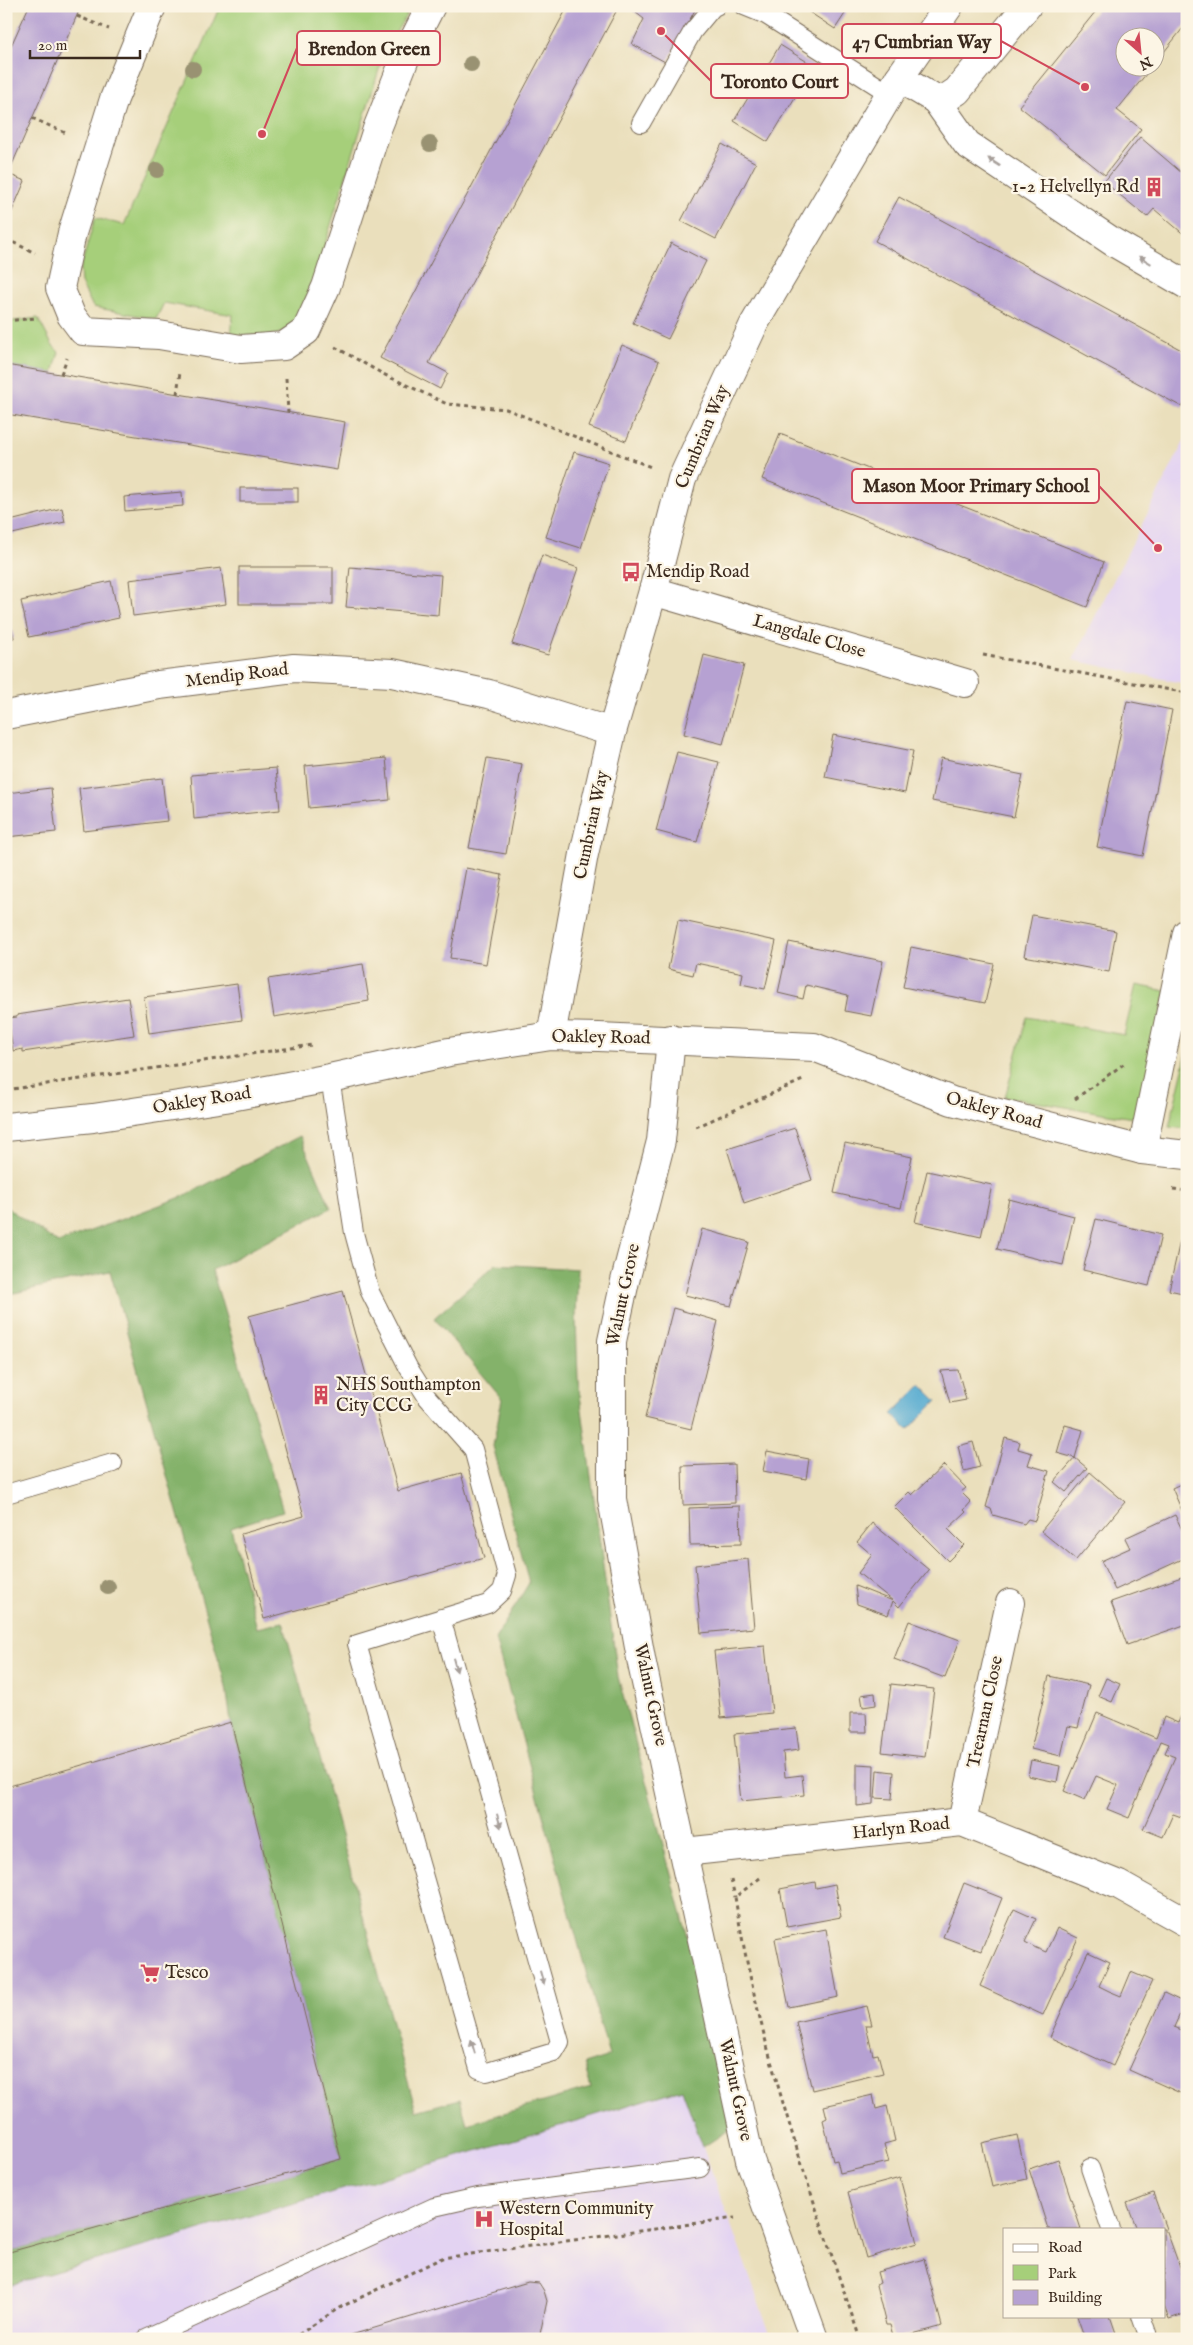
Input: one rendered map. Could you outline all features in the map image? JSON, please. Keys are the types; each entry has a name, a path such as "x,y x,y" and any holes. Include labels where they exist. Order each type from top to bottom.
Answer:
{"street":[{"path":"152,6 114,99 98,148 72,233 60,288 71,315 83,331 159,335 241,349 284,346 306,331 326,287 377,129 408,51 431,6"},
{"name":"Cumbrian Way","path":"551,1036 584,854 612,732 653,591 682,479 754,324 895,86 949,6"},
{"path":"895,86 936,100 948,97 957,91 1027,6"},
{"path":"936,100 967,144 1113,242 1187,285"},
{"name":"Langdale Close","path":"653,591 965,683"},
{"name":"Mendip Road","path":"6,715 159,685 294,668 392,673 489,694 612,732"},
{"path":"1142,1150 1187,933"},
{"name":"Oakley Road","path":"6,1127 93,1118 330,1078 448,1052 551,1036 671,1039 814,1047 952,1101 1142,1150 1187,1155"},
{"name":"Walnut Grove","path":"671,1039 662,1142 625,1281 612,1341 612,1499 642,1664 750,2160 814,2339"},
{"name":"Trearnan Close","path":"962,1822 1010,1603"},
{"name":"Harlyn Road","path":"684,1852 962,1822 1119,1885 1187,1923"}],"lane":[{"path":"641,124 693,31 713,7 716,6"},
{"path":"744,6 766,15 895,86"},
{"path":"330,1078 354,1232 370,1292 408,1367 427,1398 473,1449 507,1575 502,1591 488,1604 441,1618 357,1644 479,2069 487,2072 554,2052 560,2042 441,1618"},
{"path":"6,1494 113,1463"},
{"path":"146,2339 434,2207 478,2197 700,2168"},
{"path":"1090,2168 1111,2228"},
{"path":"1142,2318 1149,2339"}],"path":[{"path":"32,118 98,148"},
{"path":"306,331 383,374 447,404 506,410 656,469"},
{"path":"965,683 978,654 1187,693"},
{"path":"1187,772 1187,780"},
{"path":"1041,1124 1166,1034"},
{"path":"662,1142 849,1060"},
{"path":"763,1876 735,1897 744,1954 786,2116 860,2339"},
{"path":"292,2339 339,2308 442,2258 583,2241 769,2212"}],"shaded area":[{"path":"1187,436 1187,684 1073,660"},
{"name":"Western Community Hospital","path":"682,2089 772,2339 6,2339 6,2286 473,2152"}],"green space":[{"path":"220,6 412,6 385,50 305,309 293,326 276,335 231,336 233,315 164,303 156,319 93,307 81,283 80,270 95,218 124,225"},
{"path":"38,318 52,345 59,352 53,373 6,365 6,322"},
{"path":"1136,985 1166,991 1139,1119 1005,1097 1027,1017 1124,1035"},
{"path":"1187,1052 1187,1129 1169,1127"},
{"path":"300,1136 331,1208 212,1270 283,1511 231,1528 257,1628 283,1622 416,2111 460,2099 467,2124 591,2088 584,2064 609,2056 495,1639 529,1583 493,1446 502,1399 434,1318 496,1264 578,1269 576,1317 578,1380 618,1677 738,2124 703,2147 682,2089 473,2152 6,2286 6,2253 341,2159 231,1722 226,1687 110,1271 6,1295 6,1207 58,1243 184,1196"}],"water":[{"path":"921,1385 937,1401 908,1430 892,1414"}],"building":[{"path":"29,6 81,6 8,174 25,181 6,225 6,57"},
{"path":"568,6 619,6 429,363 448,373 440,389 380,358"},
{"path":"627,6 697,6 667,63 632,44 644,19"},
{"path":"804,6 850,6 835,29 803,8"},
{"path":"1100,6 1187,6 1187,23 1166,49 1166,28 1116,28 1116,78 1143,78 1117,110 1141,129 1105,175 1019,106"},
{"path":"780,45 814,66 768,142 734,121"},
{"path":"1140,137 1183,174 1187,170 1187,237 1154,209 1147,217 1104,182"},
{"path":"722,144 756,163 716,239 681,221"},
{"path":"899,197 1187,353 1187,399 1182,407 875,241"},
{"path":"671,243 706,261 668,339 633,323"},
{"path":"622,345 659,361 626,441 589,427"},
{"path":"6,365 345,422 337,470 6,414"},
{"path":"780,434 1104,562 1087,607 762,479"},
{"path":"574,452 609,463 581,548 546,537"},
{"path":"240,488 298,488 298,502 240,502"},
{"path":"182,492 183,506 125,511 124,497"},
{"path":"62,508 65,522 8,535 6,522"},
{"path":"542,555 578,568 548,655 512,644"},
{"path":"239,567 333,567 333,604 239,604"},
{"path":"350,567 441,575 438,615 346,607"},
{"path":"221,568 226,604 133,616 129,580"},
{"path":"111,581 119,618 29,637 21,601"},
{"path":"6,605 14,638 6,640"},
{"path":"704,655 744,665 723,744 684,734"},
{"path":"1127,701 1172,710 1143,856 1097,847"},
{"path":"833,735 913,751 905,793 825,777"},
{"path":"677,752 719,762 697,842 656,831"},
{"path":"386,758 390,800 309,808 305,766"},
{"path":"487,758 522,764 506,854 469,848"},
{"path":"941,758 1023,775 1014,817 932,801"},
{"path":"276,768 280,810 194,819 191,775"},
{"path":"162,778 167,821 84,831 79,788"},
{"path":"51,788 56,832 6,837 6,793"},
{"path":"466,868 502,875 486,964 450,958"},
{"path":"1032,915 1116,931 1109,972 1024,956"},
{"path":"678,920 776,941 765,989 741,984 743,973 696,963 693,975 668,969"},
{"path":"789,942 883,961 871,1016 845,1011 848,995 806,985 803,999 778,993"},
{"path":"911,947 994,964 985,1003 903,987"},
{"path":"363,964 369,1001 274,1017 268,979"},
{"path":"237,984 242,1020 149,1033 144,997"},
{"path":"128,998 134,1035 23,1052 23,1049 13,1051 8,1018"},
{"path":"795,1128 812,1180 744,1203 727,1149"},
{"path":"845,1143 912,1157 901,1208 834,1193"},
{"path":"927,1171 992,1185 981,1237 915,1222"},
{"path":"1009,1199 1074,1216 1063,1265 997,1249"},
{"path":"1096,1219 1161,1235 1149,1286 1083,1270"},
{"path":"702,1229 749,1242 731,1306 685,1295"},
{"path":"1180,1241 1187,1242 1187,1294 1169,1290"},
{"name":"NHS Southampton City CCG","path":"343,1291 398,1491 461,1473 484,1558 264,1619 241,1534 304,1516 249,1316"},
{"path":"673,1308 718,1321 691,1429 645,1418"},
{"path":"958,1370 966,1400 950,1403 941,1371"},
{"path":"1065,1425 1083,1430 1075,1458 1057,1453"},
{"path":"1005,1438 1020,1442 1018,1449 1032,1453 1028,1465 1049,1471 1035,1521 1028,1519 1024,1524 993,1515 991,1509 986,1507"},
{"path":"973,1442 980,1467 964,1471 958,1446"},
{"path":"767,1451 809,1459 806,1479 763,1471"},
{"path":"1075,1458 1087,1468 1066,1492 1054,1482"},
{"path":"734,1464 735,1503 683,1505 682,1466"},
{"path":"944,1465 966,1488 961,1492 971,1502 964,1510 966,1512 948,1529 964,1545 948,1561 894,1507 909,1492 912,1495"},
{"path":"1090,1472 1125,1502 1076,1560 1041,1531"},
{"path":"1187,1481 1187,1511 1183,1513 1172,1488"},
{"path":"740,1506 741,1544 690,1545 689,1508"},
{"path":"1175,1515 1187,1540 1187,1557 1115,1590 1101,1561 1130,1548 1125,1538"},
{"path":"872,1523 929,1570 899,1607 858,1573 872,1555 857,1542"},
{"path":"748,1559 754,1628 701,1633 695,1565"},
{"path":"1187,1575 1187,1624 1127,1645 1111,1602"},
{"path":"855,1586 893,1601 888,1615 857,1604"},
{"path":"909,1621 960,1640 945,1678 894,1659"},
{"path":"765,1646 772,1713 721,1718 714,1651"},
{"path":"1049,1676 1089,1685 1078,1728 1068,1726 1061,1756 1031,1749"},
{"path":"1106,1678 1120,1684 1112,1702 1098,1696"},
{"path":"891,1684 934,1689 925,1757 882,1752"},
{"path":"875,1693 876,1705 863,1707 861,1695"},
{"path":"850,1713 866,1713 867,1732 850,1732"},
{"path":"1097,1713 1156,1738 1164,1717 1178,1723 1181,1716 1187,1718 1187,1819 1173,1814 1163,1837 1143,1829 1175,1757 1165,1753 1169,1744 1161,1741 1129,1818 1107,1809 1118,1785 1096,1776 1085,1800 1064,1791"},
{"name":"Tesco","path":"231,1722 341,2159 6,2253 6,1787"},
{"path":"796,1728 799,1750 783,1752 785,1777 802,1775 804,1795 741,1801 734,1734"},
{"path":"1031,1760 1060,1766 1057,1782 1028,1776"},
{"path":"857,1764 874,1765 873,1804 857,1806"},
{"path":"877,1770 894,1772 892,1799 875,1798"},
{"path":"815,1882 816,1888 835,1884 841,1917 787,1927 780,1889"},
{"path":"964,1883 1002,1898 981,1951 943,1937"},
{"path":"1014,1909 1036,1919 1025,1942 1036,1948 1046,1952 1057,1928 1078,1938 1043,2015 980,1986"},
{"path":"826,1929 838,1997 789,2007 775,1939"},
{"path":"1088,1952 1110,1962 1099,1986 1109,1991 1121,1996 1131,1972 1152,1981 1113,2066 1050,2037"},
{"path":"1164,1993 1185,2003 1174,2027 1187,2032 1187,2096 1129,2070"},
{"path":"867,2006 872,2025 866,2025 870,2043 873,2055 878,2054 883,2073 812,2090 796,2022"},
{"path":"873,2095 876,2109 887,2106 895,2141 884,2144 889,2162 840,2173 837,2160 833,2161 823,2120 827,2118 824,2106"},
{"path":"1017,2135 1027,2179 992,2187 982,2143"},
{"path":"1058,2159 1081,2228 1048,2228 1029,2169"},
{"path":"900,2178 917,2243 866,2258 848,2192"},
{"path":"1153,2193 1166,2228 1137,2228 1127,2203"},
{"path":"1166,2229 1187,2287 1187,2313 1169,2319 1166,2311"},
{"path":"924,2259 942,2326 894,2339 890,2325 886,2325 876,2285 880,2283 877,2272"},
{"path":"528,2282 539,2283 547,2301 539,2339 338,2339"},
{"path":"1078,2318 1111,2318 1118,2339 1085,2339"}],"place":[{"name":"Toronto Court","path":"661,31"},
{"name":"47 Cumbrian Way","path":"1085,87"},
{"name":"Brendon Green","path":"262,134"},
{"name":"1-2 Helvellyn Rd","path":"1154,187"},
{"name":"Mason Moor Primary School","path":"1158,548"},
{"name":"Mendip Road","path":"631,572"},
{"name":"NHS Southampton City CCG","path":"321,1395"},
{"name":"Tesco","path":"150,1973"},
{"name":"Western Community Hospital","path":"484,2219"}]}
